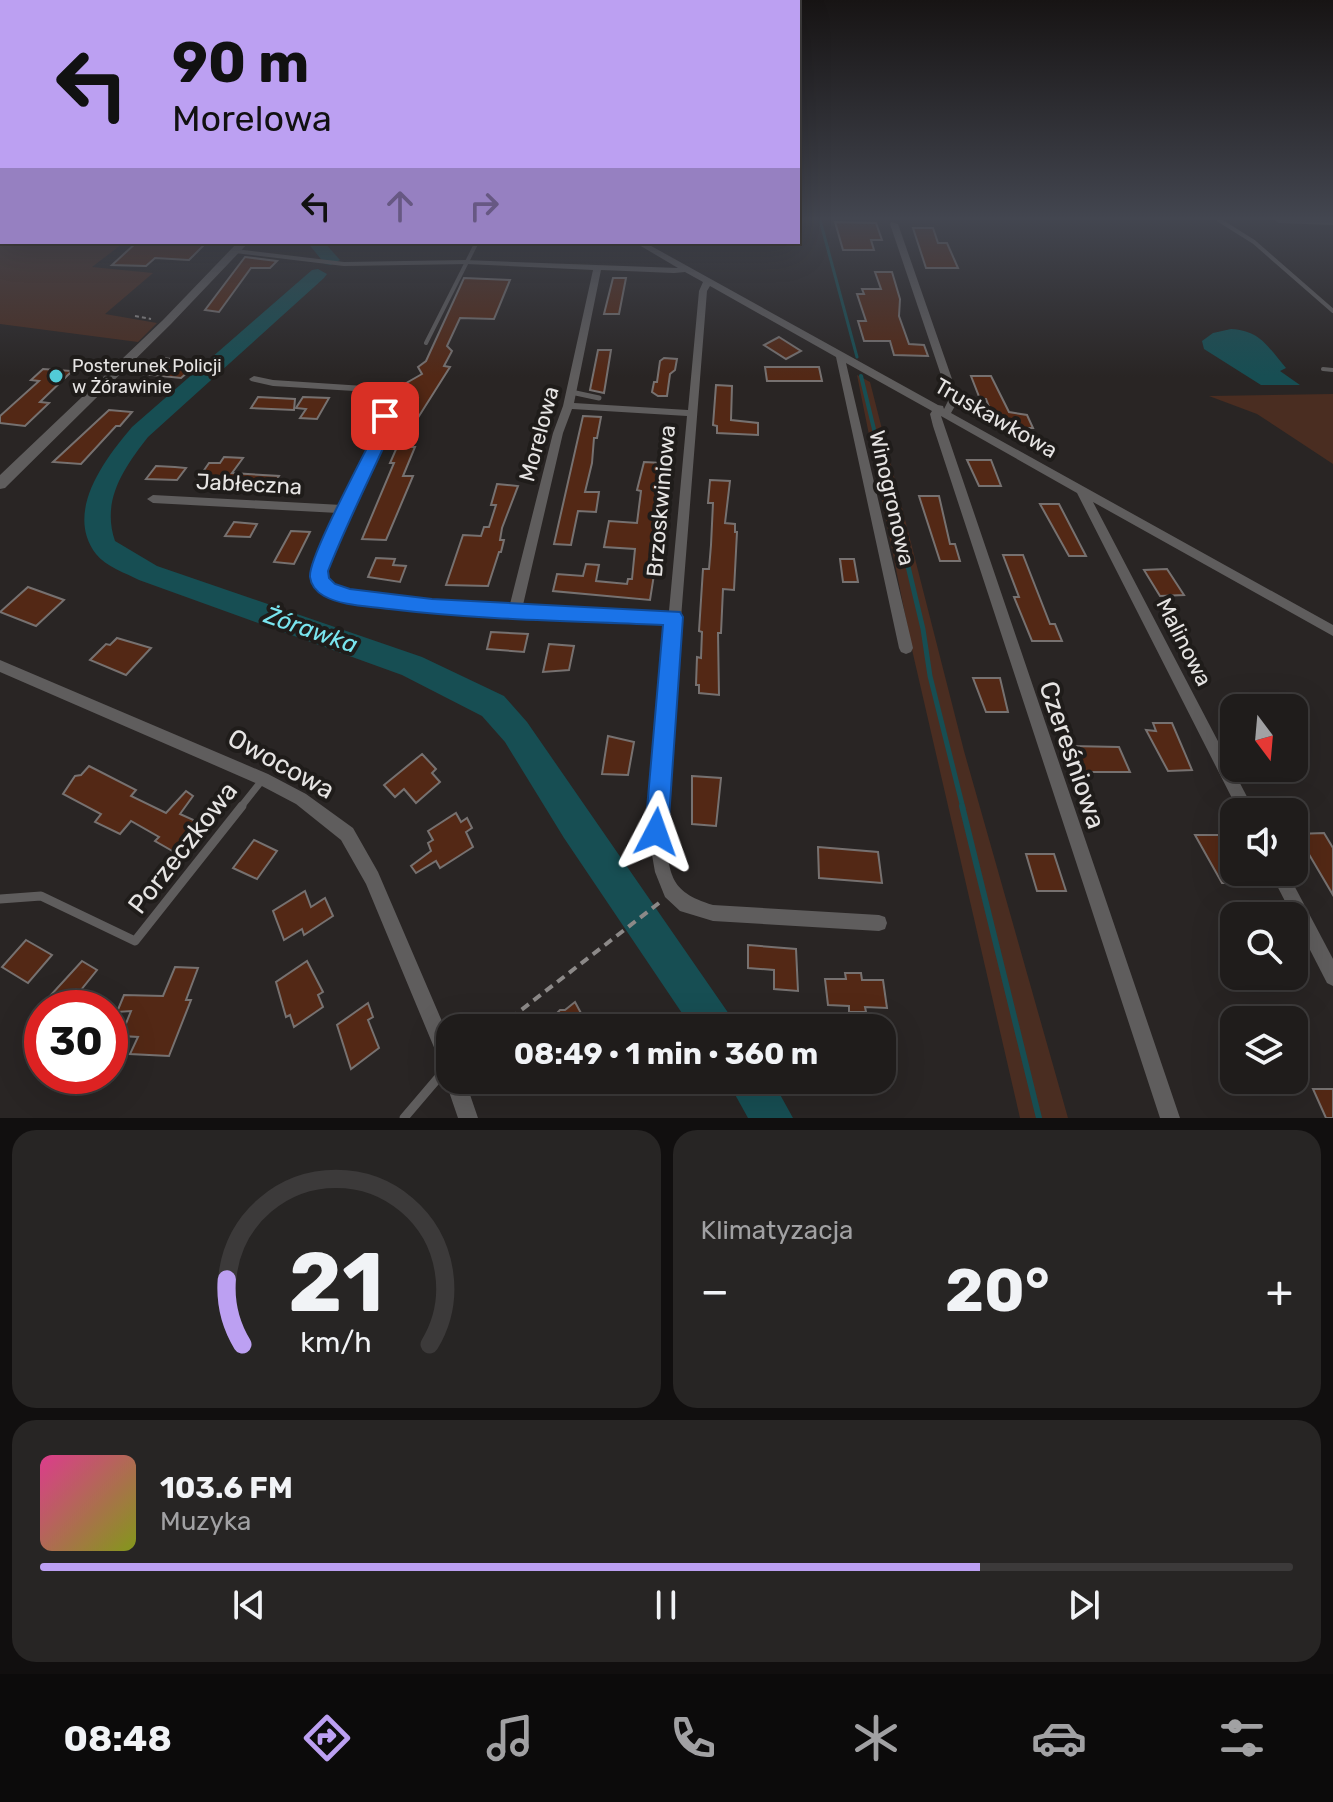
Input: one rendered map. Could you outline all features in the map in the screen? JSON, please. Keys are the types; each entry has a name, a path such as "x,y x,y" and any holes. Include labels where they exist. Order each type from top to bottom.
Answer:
{"street":[{"path":"0,484 214,272"},
{"name":"Morelowa","path":"515,611 558,433 568,406 597,272"},
{"name":"Truskawkowa","path":"692,272 1333,631"},
{"name":"Czereśniowa","path":"911,272 954,399 935,414 943,441 1170,1118"},
{"name":"Brzoskwiniowa","path":"708,281 703,291 691,413 656,832 660,862 671,891 686,905 713,913 879,923"},
{"name":"Winogronowa","path":"840,356 906,648"},
{"path":"254,379 376,389 368,412 385,416 387,422 354,496 344,509 319,571 320,581 329,590 350,597 432,606 674,617"},
{"path":"568,406 691,413"},
{"name":"Malinowa","path":"1082,492 1240,798"},
{"name":"Jabłeczna","path":"153,499 344,509"},
{"name":"Owocowa","path":"0,666 263,779 301,799 347,834 372,878 436,1030"},
{"path":"1285,886 1333,977"},
{"path":"460,1094 468,1118"}],"lane":[{"path":"426,343 462,272"},
{"path":"1289,272 1333,311"},
{"path":"1323,369 1333,370"},
{"path":"571,392 599,398"},
{"name":"Porzeczkowa","path":"0,899 41,896 135,941 263,779"},
{"path":"404,1118 436,1080"}],"path":[{"path":"135,316 167,322"},
{"path":"517,1014 658,904"}],"shaded area":[{"path":"0,272 153,273 105,314 157,323 138,342 0,324"},
{"path":"857,375 870,382 964,751 1068,1118 1020,1118 913,654"},
{"path":"1333,394 1333,464 1257,414 1209,396"}],"water":[{"path":"1231,329 1257,336 1286,368 1280,371 1300,385 1261,385 1204,349 1202,341 1213,333"}],"building":[{"path":"234,272 248,272 219,312 205,310"},
{"path":"875,272 892,272 900,299 899,316 909,344 924,345 928,356 894,355 890,341 864,341 858,321 866,321 857,294 864,294 862,289 881,289"},
{"path":"464,278 510,280 494,319 460,318 447,346 452,351 444,366 450,367 414,424 407,420 418,398 401,386 422,374 418,367 426,361"},
{"path":"613,278 626,278 619,314 604,314"},
{"path":"779,337 801,351 786,359 764,345"},
{"path":"598,350 611,350 604,393 590,390"},
{"path":"163,358 201,361 181,378 142,374"},
{"path":"664,358 677,359 675,370 670,374 667,396 658,396 652,392 660,361"},
{"path":"765,367 819,367 822,381 767,381"},
{"path":"43,369 72,371 40,402 49,403 25,426 0,423 0,416 39,381 31,380"},
{"path":"971,376 991,376 1009,412 1027,415 1033,428 997,428 986,399 980,399"},
{"path":"716,385 732,386 731,420 758,423 758,435 717,433 717,426 713,425"},
{"path":"258,397 295,399 294,410 251,408"},
{"path":"303,397 329,398 317,419 300,418 306,409 296,408"},
{"path":"109,410 132,412 81,464 53,462"},
{"path":"583,416 601,417 597,438 594,438 585,492 599,492 596,512 578,511 571,545 554,544"},
{"path":"397,447 415,447 403,476 413,476 386,540 362,539 394,463 390,463"},
{"path":"224,457 243,458 232,473 279,476 272,488 256,488 212,484 216,477 200,476 209,463 220,463"},
{"path":"967,460 991,460 1001,486 979,486"},
{"path":"644,462 662,463 655,529 659,529 650,600 553,591 557,574 583,576 586,564 599,565 596,581 627,584 628,579 632,579 635,549 604,547 609,521 637,523 641,491 637,490"},
{"path":"156,466 186,468 177,480 146,479"},
{"path":"710,480 730,481 725,523 735,524 737,532 734,590 723,589 721,633 718,633 719,695 699,693 699,685 696,685 697,657 701,658 702,632 699,631 703,569 709,569 711,545 713,503 708,503"},
{"path":"497,484 518,486 502,528 500,540 504,540 488,586 446,585 463,535 481,536 484,527 489,527 496,505 491,505"},
{"path":"919,496 939,496 950,544 955,544 960,561 940,561"},
{"path":"1040,504 1059,504 1086,556 1069,556"},
{"path":"234,522 257,524 250,537 225,536"},
{"path":"291,531 310,532 294,564 274,562"},
{"path":"1003,555 1023,555 1050,624 1055,624 1062,641 1032,641 1014,597 1019,597"},
{"path":"376,558 395,559 393,565 406,566 400,582 368,577"},
{"path":"840,559 854,559 858,582 843,582"},
{"path":"1167,569 1184,595 1160,596 1144,570"},
{"path":"28,587 64,600 36,626 0,612"},
{"path":"491,632 528,634 524,652 487,649"},
{"path":"117,638 151,648 126,675 90,660"},
{"path":"549,644 574,646 569,670 543,672"},
{"path":"973,678 1000,678 1008,712 986,712"},
{"path":"1153,723 1172,723 1192,770 1168,771 1146,730 1156,731"},
{"path":"608,736 634,742 628,775 602,774"},
{"path":"1071,746 1119,747 1130,772 1080,772"},
{"path":"422,754 436,769 432,773 440,782 416,803 404,789 395,797 384,785"},
{"path":"89,766 136,790 131,796 166,813 186,791 193,796 180,814 198,822 176,853 155,841 159,837 131,821 120,834 95,822 101,814 63,794 75,776 81,775"},
{"path":"692,776 721,778 716,826 692,824"},
{"path":"456,813 461,822 467,818 472,828 466,832 473,847 440,868 436,861 416,873 411,866 431,851 428,843 433,840 428,831"},
{"path":"1324,833 1333,848 1333,895 1308,853 1308,834"},
{"path":"1195,835 1220,835 1220,879"},
{"path":"254,840 277,851 257,879 233,868"},
{"path":"818,847 878,852 882,883 819,878"},
{"path":"1026,854 1054,854 1066,891 1037,891"},
{"path":"305,891 311,907 325,898 333,916 304,935 302,929 284,940 273,911"},
{"path":"26,940 52,955 28,983 2,967"},
{"path":"748,945 796,949 798,991 774,989 774,970 748,968"},
{"path":"82,961 97,970 81,990 55,990"},
{"path":"307,961 323,992 318,995 323,1007 294,1027 290,1015 286,1017 276,982"},
{"path":"175,967 198,968 186,1000 191,1000 169,1056 130,1054 138,1037 128,1036 131,1011 128,1011 128,995 163,996"},
{"path":"845,973 861,973 862,980 883,980 887,1008 865,1007 866,1012 849,1012 849,1006 828,1005 825,979 846,979"},
{"path":"575,1002 581,1014 556,1014"},
{"path":"368,1003 373,1017 368,1020 379,1048 351,1069 337,1025"},
{"path":"1313,1089 1333,1089 1333,1118 1326,1118"}],"waterway":[{"path":"834,272 857,357"},
{"name":"Żórawka","path":"318,274 131,443 108,477 99,502 99,531 104,545 115,555 148,573 412,666 493,706 516,732 576,826 705,1014"},
{"path":"861,376 907,564"},
{"path":"907,562 923,629 930,676 963,808"},
{"path":"962,806 1039,1118"},
{"name":"Żórawka","path":"757,1094 772,1118"}],"place":[{"name":"Posterunek Policji w Żórawinie","path":"56,376"}],"route":[{"path":"385,416 387,422 354,496 344,509 319,571 320,581 329,590 350,597 432,606 674,617 656,832"}]}
